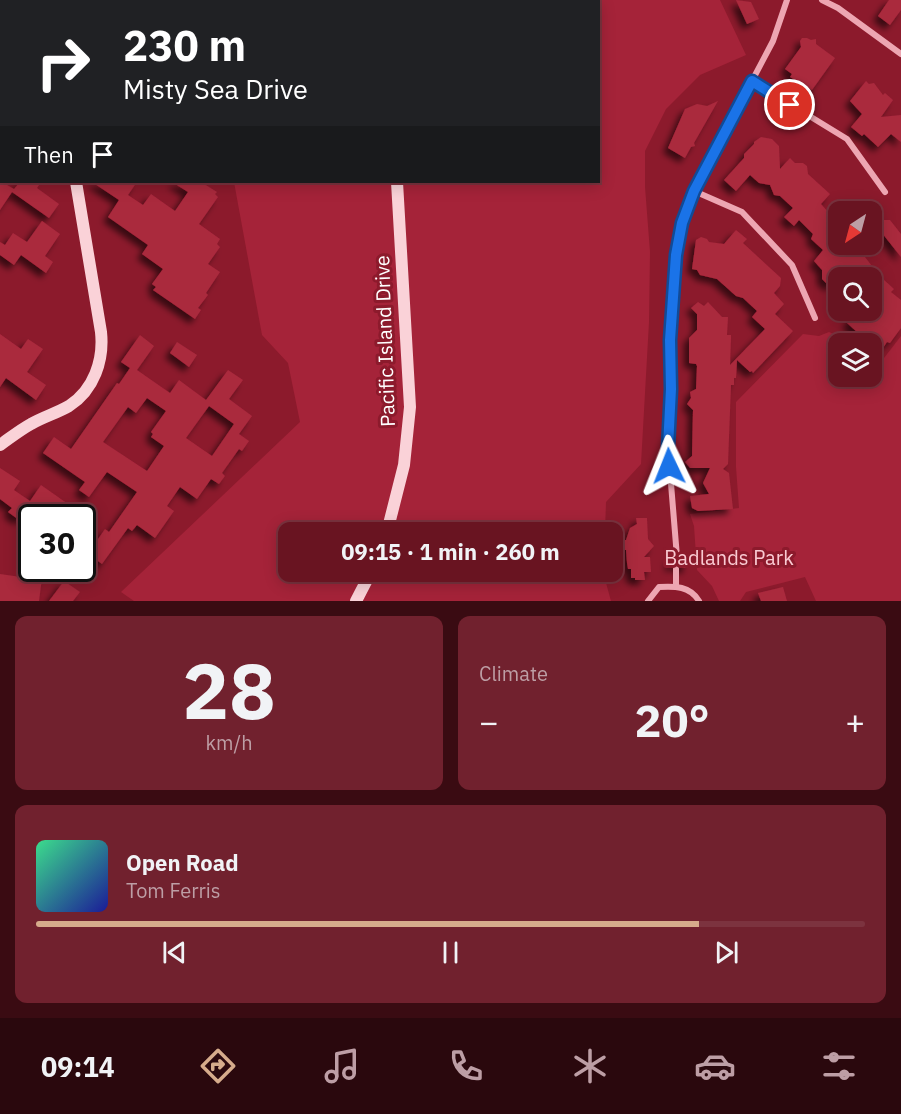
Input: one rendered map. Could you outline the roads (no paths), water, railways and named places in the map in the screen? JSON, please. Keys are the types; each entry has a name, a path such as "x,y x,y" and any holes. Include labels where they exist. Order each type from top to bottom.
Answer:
{"main road":[{"path":"0,445 32,423 72,404 85,390 100,365 103,345 76,183"},
{"name":"Pacific Island Drive","path":"390,522 404,465 410,407 397,183"},
{"path":"356,601 366,582"}],"street":[{"path":"677,557 668,447 671,389 670,340 676,255 682,223 694,191 773,41 787,0"},
{"path":"822,0 838,8 901,54"},
{"path":"752,81 847,140 885,192"},
{"path":"694,191 742,212 792,265 815,318"},
{"path":"676,569 676,586"},
{"path":"648,601 659,587 676,586 694,593 699,601"}],"park label":[{"name":"Badlands Park","path":"729,558"}]}
